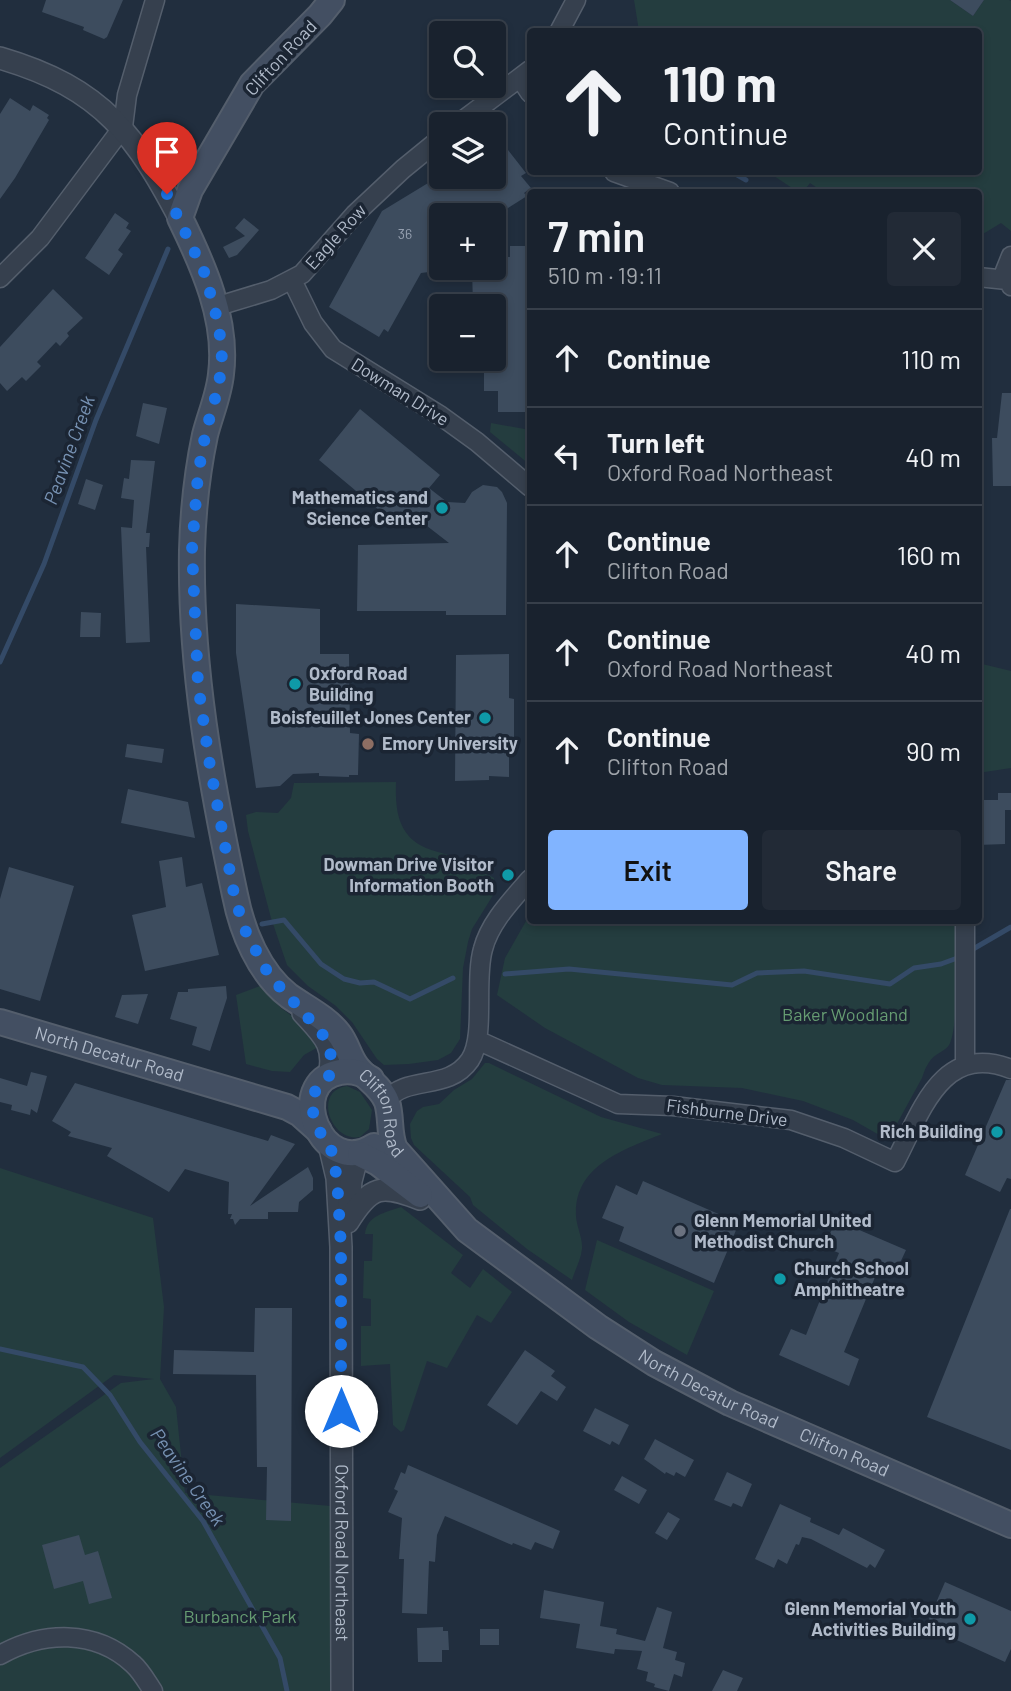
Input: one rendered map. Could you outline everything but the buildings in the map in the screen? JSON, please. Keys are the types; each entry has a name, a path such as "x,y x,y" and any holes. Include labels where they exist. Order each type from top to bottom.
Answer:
{"main road":[{"name":"Clifton Road","path":"194,246 180,218 190,190 252,84 332,0"},
{"path":"205,274 217,317 222,359"},
{"path":"192,580 197,671"},
{"name":"North Decatur Road","path":"0,1022 287,1107 300,1114 324,1138"},
{"path":"365,1075 345,1071 324,1081 314,1094 312,1109 324,1138 344,1153 359,1154 378,1163 467,1230"},
{"name":"Clifton Road","path":"365,1075 377,1085 388,1111 391,1138 401,1157 467,1230 568,1306 624,1345 691,1384 919,1487 1011,1525"},
{"name":"North Decatur Road","path":"219,1085 267,1090 310,1088 324,1081"},
{"path":"359,1154 377,1143 388,1111"}],"street":[{"path":"0,278 48,229 123,127 127,95 155,0"},
{"path":"561,28 576,0"},
{"path":"0,58 37,70 71,86 123,127 150,164 167,194 205,274"},
{"path":"477,112 527,81"},
{"name":"Eagle Row","path":"217,317 302,274 355,214 429,148"},
{"path":"622,175 662,189"},
{"path":"982,278 1009,283 1006,265 1011,256"},
{"name":"Dowman Drive","path":"292,280 313,323 333,349 441,416 527,484"},
{"path":"192,580 198,474 219,384 222,359"},
{"path":"197,671 210,766 235,899 257,956 269,975 329,1045 331,1057 324,1081"},
{"path":"388,1111 403,1088 450,1078 471,1058 477,1040 479,969 483,948 492,927 527,883"},
{"path":"965,924 965,1065 996,1063 1011,1069"},
{"path":"286,993 331,1024 343,1039 357,1068 365,1075"},
{"name":"Fishburne Drive","path":"477,1040 618,1104 673,1106 791,1120 844,1138 895,1162 941,1080 965,1065"},
{"name":"Oxford Road Northeast","path":"324,1138 337,1178 341,1247 341,1690"},
{"name":"Oxford Road Northeast","path":"341,1247 348,1222 351,1181 359,1154"},
{"path":"348,1222 363,1200 375,1191 388,1189 430,1203"},
{"path":"0,1655 20,1644 55,1636 83,1639 113,1650 134,1665 153,1691"}],"green space":[{"path":"634,0 950,0 973,16 984,0 1011,1 1011,231 1001,223 982,235 982,189 819,189 810,183 805,189 794,189 772,175 982,175 982,28 639,28"},
{"path":"491,423 527,429 527,463 490,432"},
{"path":"982,664 1011,671 1011,768 982,772"},
{"path":"396,782 400,821 409,837 426,848 453,857 453,874 487,874 494,878 495,892 472,929 468,942 463,968 460,1039 451,1053 438,1060 384,1065 352,1022 287,965 271,918 246,815 256,812 278,813 291,798 294,783"},
{"name":"Baker Woodland","path":"527,919 527,924 957,924 957,985 952,1036 948,1047 929,1063 888,1140 853,1120 803,1101 742,1088 662,1085 638,1078 545,1028 497,995 505,958"},
{"path":"260,986 281,1008 307,1027 320,1046 304,1055 290,1072 272,1071 246,1064 236,995"},
{"path":"485,1063 601,1117 662,1134 605,1161 584,1182 578,1196 576,1212 582,1249 572,1280 527,1249 473,1205 470,1197 414,1145 411,1138 410,1124 417,1111 439,1104 454,1090 472,1079"},
{"path":"347,1086 360,1092 372,1110 369,1129 360,1137 350,1137 341,1132 330,1116 330,1097 336,1090"},
{"name":"Burbanck Park","path":"0,1168 153,1218 164,1307 160,1379 176,1407 185,1493 342,1507 330,1691 0,1691 0,1468 121,1383 154,1379 114,1375 0,1458"},
{"path":"401,1207 463,1255 451,1273 470,1288 483,1269 512,1292 491,1323 477,1315 447,1368 427,1361 404,1430 401,1432 393,1425 390,1364 361,1366 361,1326 371,1326 371,1299 363,1298 364,1261 372,1261 373,1234 365,1234 366,1228 378,1216"},
{"path":"597,1240 714,1291 687,1355 629,1322 585,1290"}],"waterway":[{"path":"737,175 746,180"},
{"name":"Peavine Creek","path":"0,662 44,564 96,420 168,249"},
{"path":"262,924 284,920 321,964 344,979 360,983 374,982 410,999 453,978"},
{"path":"968,952 1011,927"},
{"path":"505,974 569,969 732,985 757,973 804,971 890,984 914,968 941,964 960,957"},
{"name":"Peavine Creek","path":"0,1349 83,1367 110,1395 140,1442 203,1521 280,1658 287,1691"}],"place":[{"name":"Mathematics and Science Center","path":"442,508"},
{"name":"Oxford Road Building","path":"295,684"},
{"name":"Boisfeuillet Jones Center","path":"485,718"},
{"name":"Emory University","path":"368,744"},
{"name":"Dowman Drive Visitor Information Booth","path":"508,875"},
{"name":"Rich Building","path":"997,1132"},
{"name":"Glenn Memorial United Methodist Church","path":"680,1231"},
{"name":"Church School Amphitheatre","path":"780,1279"},
{"name":"Glenn Memorial Youth Activities Building","path":"970,1619"}],"route":[{"path":"167,194 194,246 205,274 219,326 221,373 198,474 192,580 198,684 235,899 257,956 269,975 321,1032 329,1045 331,1057 329,1076 318,1085 312,1109 319,1131 330,1144 337,1178 341,1247 341,1411"}]}
